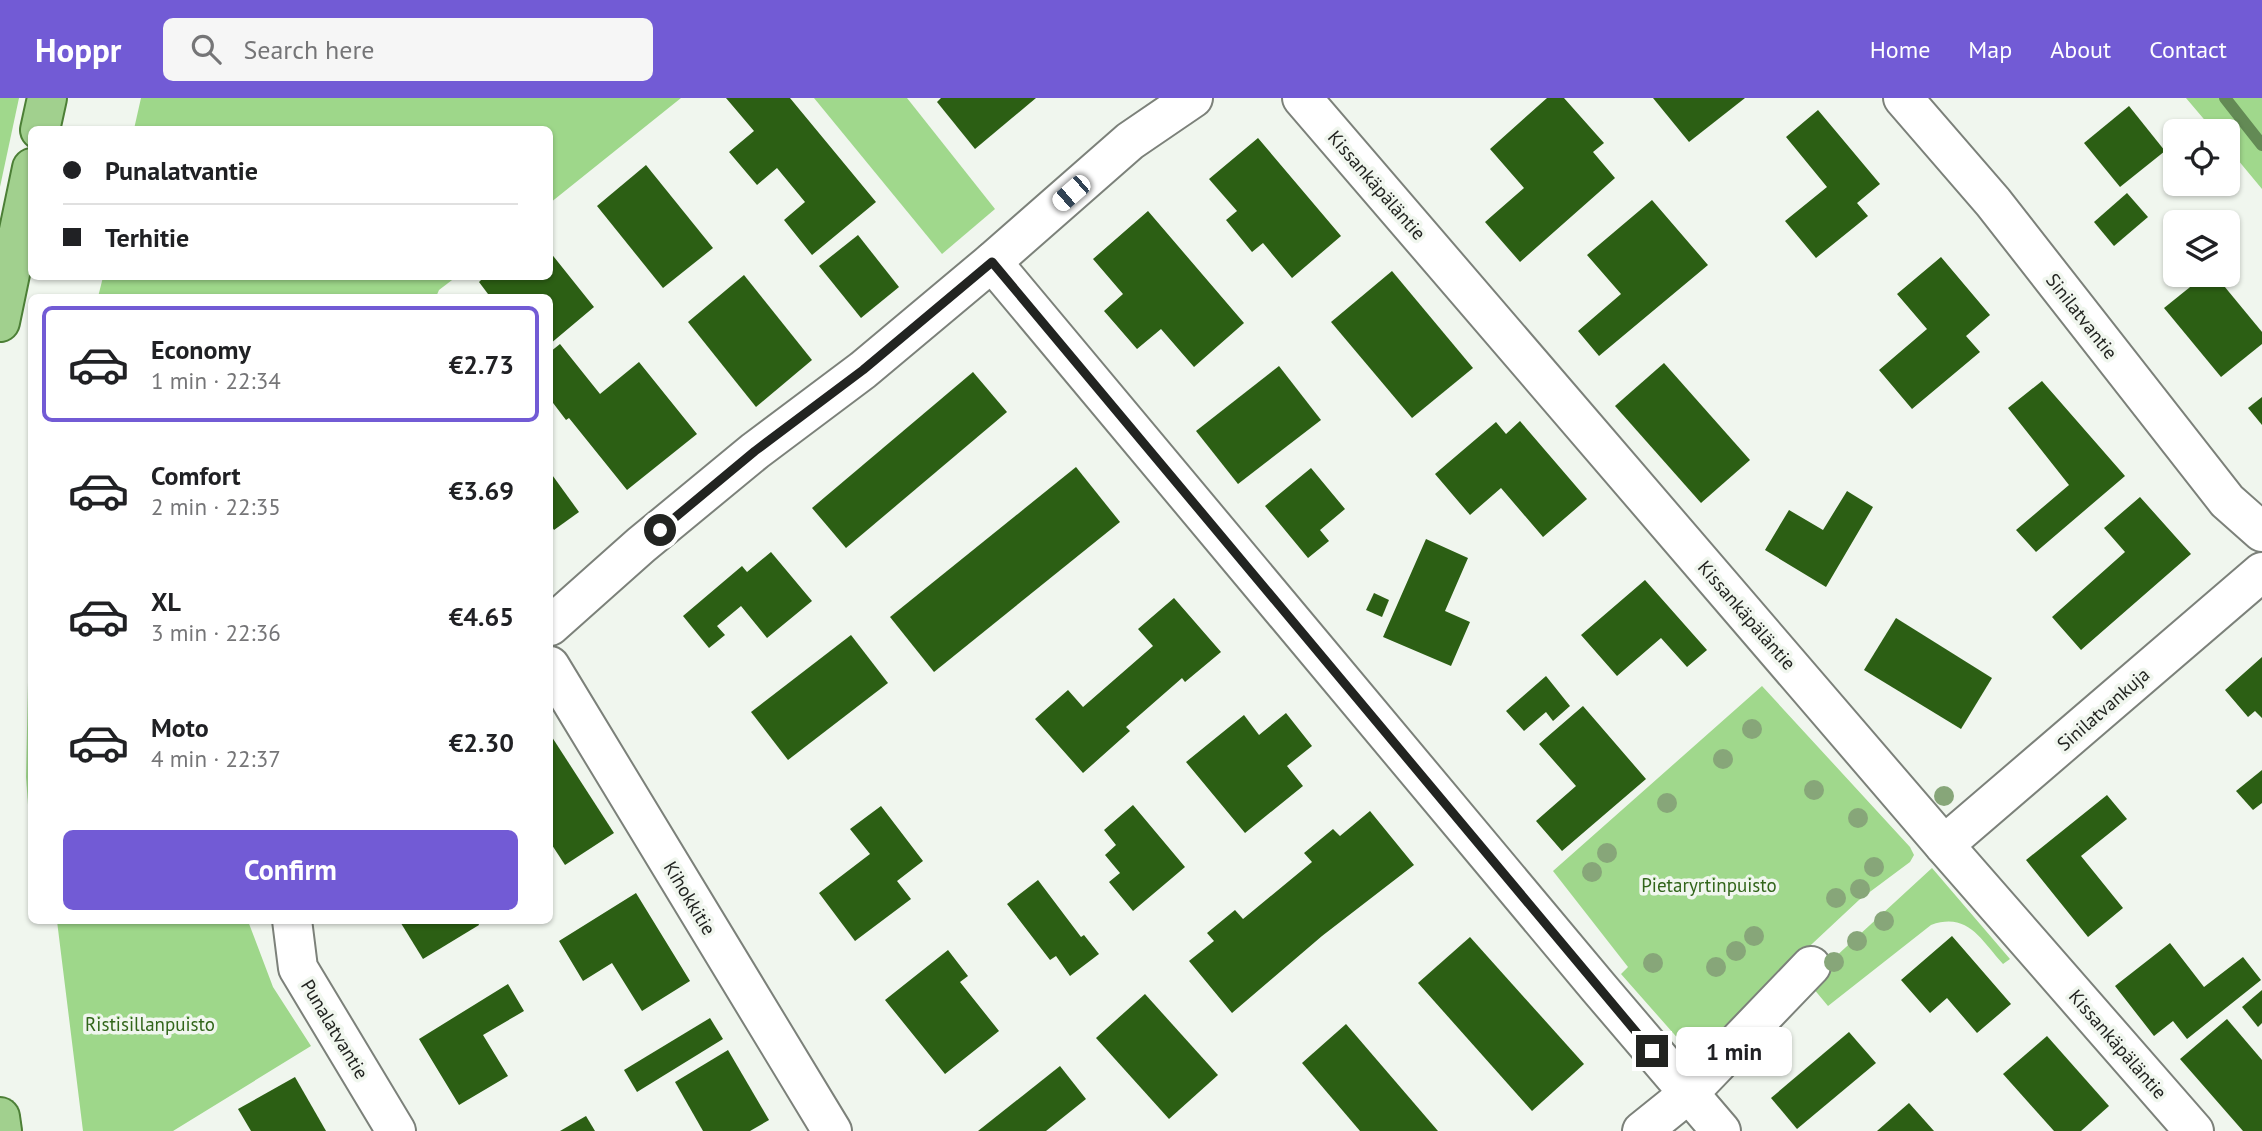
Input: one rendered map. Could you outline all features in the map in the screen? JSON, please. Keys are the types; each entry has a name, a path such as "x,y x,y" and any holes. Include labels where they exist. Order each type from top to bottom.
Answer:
{"main road":[{"path":"41,126 47,98"},
{"path":"0,322 28,187"},
{"path":"0,1117 2,1131"}],"street":[{"path":"553,623 641,545 745,460 863,370 1130,141 1193,98"},
{"name":"Kissankäpäläntie","path":"1302,98 1944,845 2194,1131"},
{"name":"Sinilatvantie","path":"1903,98 1993,202 2227,500 2262,532"},
{"path":"992,262 1721,1131"},
{"name":"Sinilatvankuja","path":"1944,845 2262,572"},
{"name":"Kihokkitie","path":"553,671 832,1131"},
{"name":"Punalatvantie","path":"292,924 298,968 396,1131"},
{"path":"1642,1131 1688,1094 1811,966"}],"green space":[{"path":"0,98 19,98 0,187"},
{"path":"141,98 681,98 553,201 553,126 135,126"},
{"path":"814,98 907,98 995,209 942,254"},
{"path":"2186,98 2262,98 2262,189 2240,162 2240,119 2204,119"},
{"path":"102,280 452,280 437,294 99,294"},
{"path":"28,683 28,805 26,777"},
{"name":"Pietaryrtinpuisto","path":"1762,686 1910,847 1914,855 1910,862 1859,900 1701,1048 1691,1048 1681,1042 1621,974 1628,967 1553,871"},
{"path":"1932,868 2010,959 2003,964 1980,937 1964,925 1944,922 1931,925 1828,1006 1808,982"},
{"name":"Ristisillanpuisto","path":"57,924 249,924 273,987 311,1046 173,1131 83,1131"}],"building":[{"path":"726,98 790,98 876,202 812,255 784,220 805,202 777,168 757,185 729,152 754,131"},
{"path":"941,98 1036,98 975,149 937,102"},
{"path":"1547,98 1564,98 1604,143 1593,152 1615,178 1520,262 1485,222 1524,188 1490,149"},
{"path":"1653,98 1745,98 1689,142"},
{"path":"2129,106 2163,148 2163,153 2120,187 2084,143"},
{"path":"1818,110 1880,184 1857,203 1868,216 1816,258 1785,221 1827,187 1786,137"},
{"path":"1258,138 1341,236 1292,278 1263,243 1252,252 1226,220 1237,211 1209,179"},
{"path":"646,165 713,248 663,288 597,206"},
{"path":"2127,193 2148,217 2114,246 2094,222"},
{"path":"1652,200 1708,265 1599,356 1578,331 1621,294 1587,255"},
{"path":"1148,211 1244,323 1194,367 1161,329 1137,349 1104,311 1123,294 1093,259"},
{"path":"858,235 899,287 861,318 819,266"},
{"path":"553,256 594,307 553,341 553,294 488,294 479,282 553,280"},
{"path":"1941,257 1990,315 1966,336 1980,352 1912,409 1879,370 1927,329 1897,294"},
{"path":"1392,271 1473,368 1412,418 1331,322"},
{"path":"744,275 812,360 756,407 688,322"},
{"path":"2190,287 2225,287 2262,332 2262,344 2221,377 2164,308"},
{"path":"560,344 600,394 639,362 697,434 627,490 569,418 566,420 553,403 553,350"},
{"path":"1664,363 1750,460 1701,503 1615,406"},
{"path":"1279,366 1321,420 1238,484 1196,431"},
{"path":"973,372 1007,412 846,548 812,508"},
{"path":"2042,381 2125,476 2036,552 2016,530 2069,485 2008,408"},
{"path":"2262,397 2262,425 2248,408"},
{"path":"1520,421 1587,499 1543,537 1501,488 1470,515 1435,474 1496,422 1506,434"},
{"path":"1076,467 1120,522 934,672 890,617"},
{"path":"1311,468 1345,509 1320,530 1329,541 1308,558 1265,506"},
{"path":"553,476 579,512 553,528"},
{"path":"1847,491 1873,507 1826,587 1765,550 1789,510 1823,530"},
{"path":"2140,497 2191,554 2081,650 2052,617 2125,552 2104,528"},
{"path":"1426,539 1468,558 1445,611 1470,622 1451,666 1383,637"},
{"path":"771,552 812,601 767,638 741,606 717,626 725,635 709,648 683,616 742,566 747,572"},
{"path":"1645,580 1707,650 1687,667 1661,638 1617,676 1581,635"},
{"path":"1374,593 1389,600 1382,617 1366,610"},
{"path":"1174,598 1221,652 1185,682 1182,678 1126,727 1130,731 1083,773 1035,719 1068,690 1083,707 1153,646 1138,629"},
{"path":"1896,618 1992,678 1961,729 1864,670"},
{"path":"851,635 888,683 788,760 751,712"},
{"path":"2262,657 2262,718 2255,711 2248,717 2225,690"},
{"path":"1546,676 1570,706 1553,721 1546,712 1524,731 1506,711"},
{"path":"1583,706 1646,779 1562,851 1536,821 1576,786 1539,744"},
{"path":"1286,713 1312,746 1287,766 1303,786 1245,833 1186,762 1244,715 1259,735"},
{"path":"553,739 614,833 565,865 553,847"},
{"path":"2262,770 2262,803 2253,810 2236,791"},
{"path":"2107,795 2127,819 2081,856 2123,908 2088,937 2026,860"},
{"path":"1133,805 1185,867 1133,911 1109,882 1120,873 1105,855 1116,845 1104,830"},
{"path":"881,806 923,861 897,881 911,899 855,941 819,893 870,854 850,829"},
{"path":"1370,811 1414,865 1322,936 1232,1013 1189,961 1214,941 1207,933 1235,910 1243,919 1312,862 1304,853 1333,829 1340,836"},
{"path":"1038,880 1081,937 1084,935 1099,954 1070,976 1056,956 1050,960 1007,904"},
{"path":"636,893 690,981 642,1011 612,963 583,981 559,941"},
{"path":"401,924 479,924 479,925 423,959"},
{"path":"1952,936 2011,1004 1977,1033 1947,998 1930,1013 1901,980"},
{"path":"1470,937 1584,1064 1532,1111 1418,983"},
{"path":"2170,943 2204,987 2243,957 2261,980 2187,1039 2173,1021 2154,1036 2115,986"},
{"path":"948,950 968,976 960,982 999,1031 945,1074 885,1000"},
{"path":"508,984 524,1011 483,1035 508,1076 459,1105 419,1039"},
{"path":"2262,990 2262,1023 2258,1027 2242,1007"},
{"path":"1145,994 1218,1075 1169,1119 1096,1038"},
{"path":"710,1018 723,1039 637,1092 624,1070"},
{"path":"2227,1019 2262,1060 2262,1131 2243,1131 2180,1059"},
{"path":"1346,1024 1438,1131 1360,1131 1302,1063"},
{"path":"1849,1032 1876,1063 1797,1129 1771,1098"},
{"path":"2047,1036 2109,1106 2081,1131 2054,1131 2003,1074"},
{"path":"728,1050 769,1120 750,1131 703,1131 675,1082"},
{"path":"1060,1066 1086,1099 1046,1131 978,1131"},
{"path":"295,1077 326,1131 251,1131 238,1109"},
{"path":"1909,1103 1934,1131 1877,1131"},
{"path":"586,1116 595,1131 560,1131"}],"waterway":[{"path":"2225,98 2262,145"}],"route":[{"path":"660,530 755,451 863,370 992,262 1652,1051"}]}
